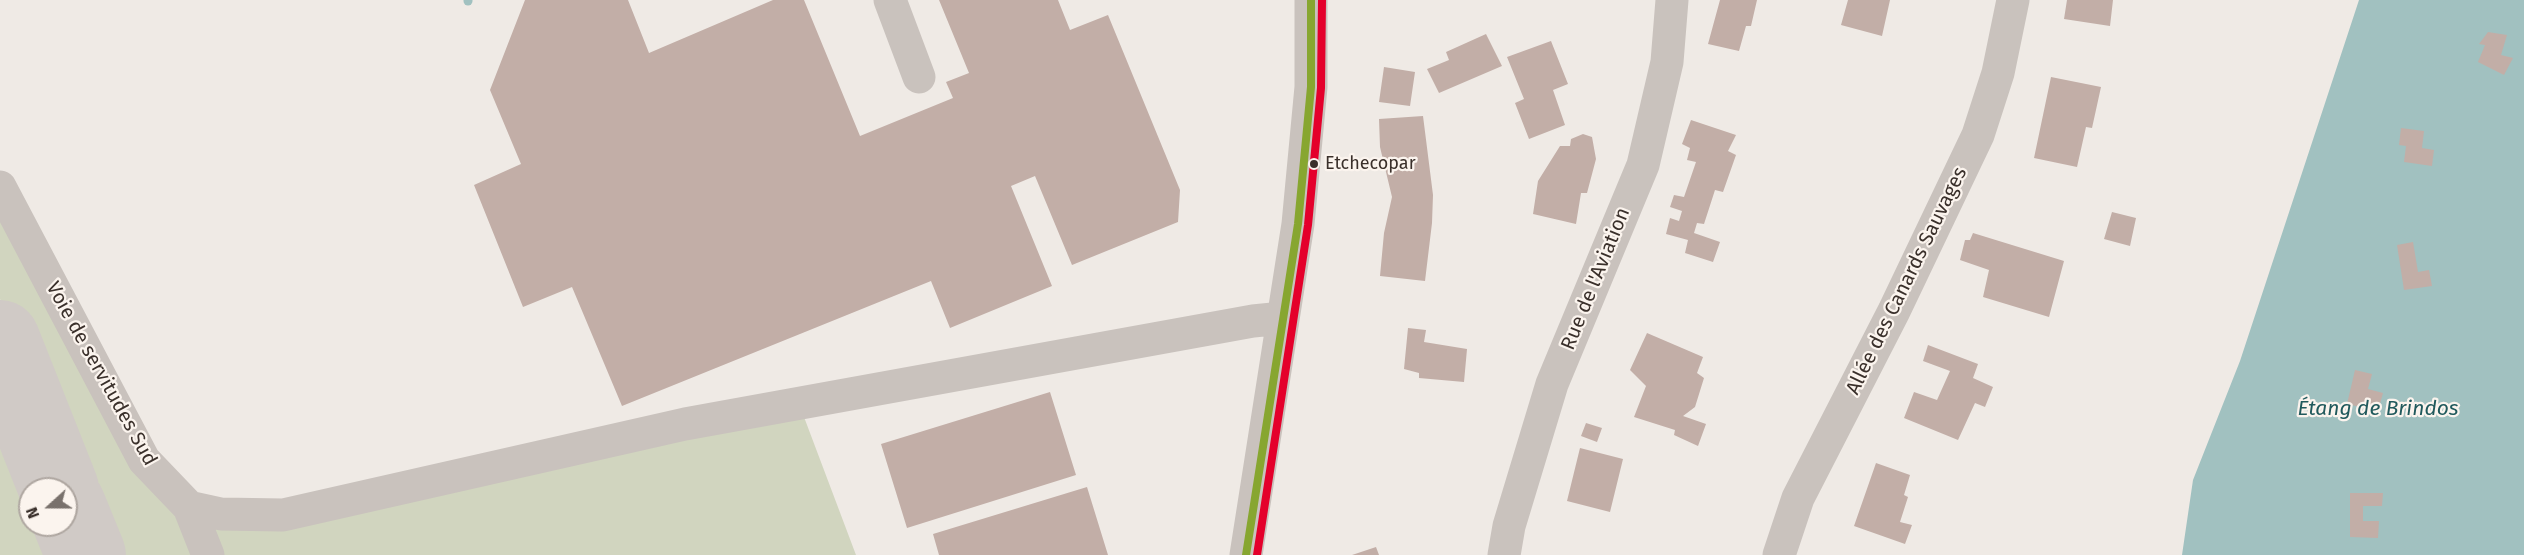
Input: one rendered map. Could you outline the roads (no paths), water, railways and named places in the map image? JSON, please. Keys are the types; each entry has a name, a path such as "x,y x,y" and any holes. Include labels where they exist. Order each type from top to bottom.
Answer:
{"street":[{"path":"890,0 919,77"},
{"path":"1246,555 1298,224 1311,87 1311,0"},
{"name":"Rue de l'Aviation","path":"1504,555 1509,526 1552,384 1643,165 1667,62 1672,0"},
{"name":"Allée des Canards Sauvages","path":"1779,555 1798,498 1894,311 1978,135 1998,73 2013,0"},
{"name":"Voie de servitudes Sud","path":"0,187 144,460 189,507 208,555"},
{"path":"189,507 221,514 283,514 685,424 1253,321 1283,318"}],"water":[{"name":"Étang de Brindos","path":"2359,0 2524,0 2524,555 2182,555 2193,480 2240,361"}],"place":[{"name":"Etchecopar","path":"1314,164"}]}
